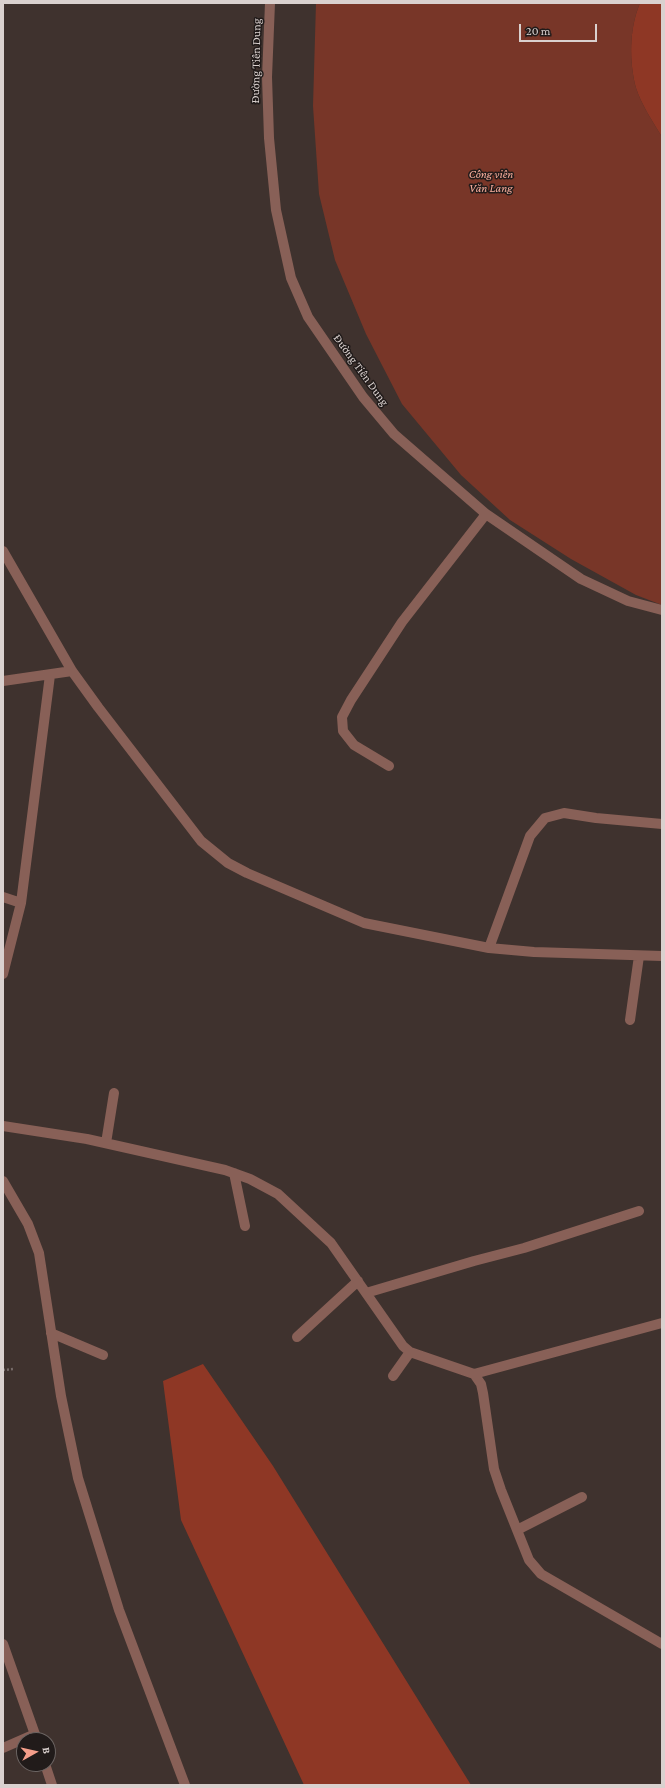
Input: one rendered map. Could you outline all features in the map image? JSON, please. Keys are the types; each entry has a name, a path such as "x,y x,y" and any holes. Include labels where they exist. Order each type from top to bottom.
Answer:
{"street":[{"name":"Đường Tiên Dung","path":"270,3 267,78 269,138 276,210 290,278 308,317 363,397 394,434 486,514 581,579 628,601 662,610"},
{"path":"389,766 354,745 343,731 342,717 351,700 402,622 486,514"},
{"path":"3,551 72,671 201,841 228,863 247,873 364,923 489,948 534,952 662,956"},
{"path":"3,681 72,671"},
{"path":"3,972 21,903 50,675"},
{"path":"489,948 530,836 545,818 564,813 596,818 662,824"},
{"path":"3,897 21,903"},
{"path":"630,1020 639,956"},
{"path":"106,1143 114,1092"},
{"path":"3,1126 106,1143 225,1170 250,1179 278,1194 331,1243 403,1346 410,1352 474,1374 662,1323"},
{"path":"234,1173 245,1226"},
{"path":"3,1181 28,1224 39,1253 61,1396 78,1478 119,1610 185,1785"},
{"path":"366,1292 474,1260 524,1248 639,1210"},
{"path":"297,1337 358,1281"},
{"path":"51,1333 103,1355"},
{"path":"393,1376 410,1352"},
{"path":"474,1374 481,1384 483,1393 494,1470 529,1560 542,1574 662,1644"},
{"path":"517,1530 582,1498"},
{"path":"3,1644 34,1732"},
{"path":"3,1748 16,1744"},
{"path":"48,1772 52,1785"}],"path":[{"path":"3,1370 14,1369"}],"green space":[{"name":"Công viên Văn Lang","path":"316,3 640,3 636,13 632,34 632,67 636,88 641,100 662,137 662,605 636,595 571,559 510,520 461,475 402,404 366,334 335,260 319,194 313,106"}],"shaded area":[{"path":"640,3 662,3 662,137 641,100 636,88 632,67 632,34 636,13"},
{"path":"203,1364 273,1466 471,1785 304,1785 181,1520 163,1381"}]}
